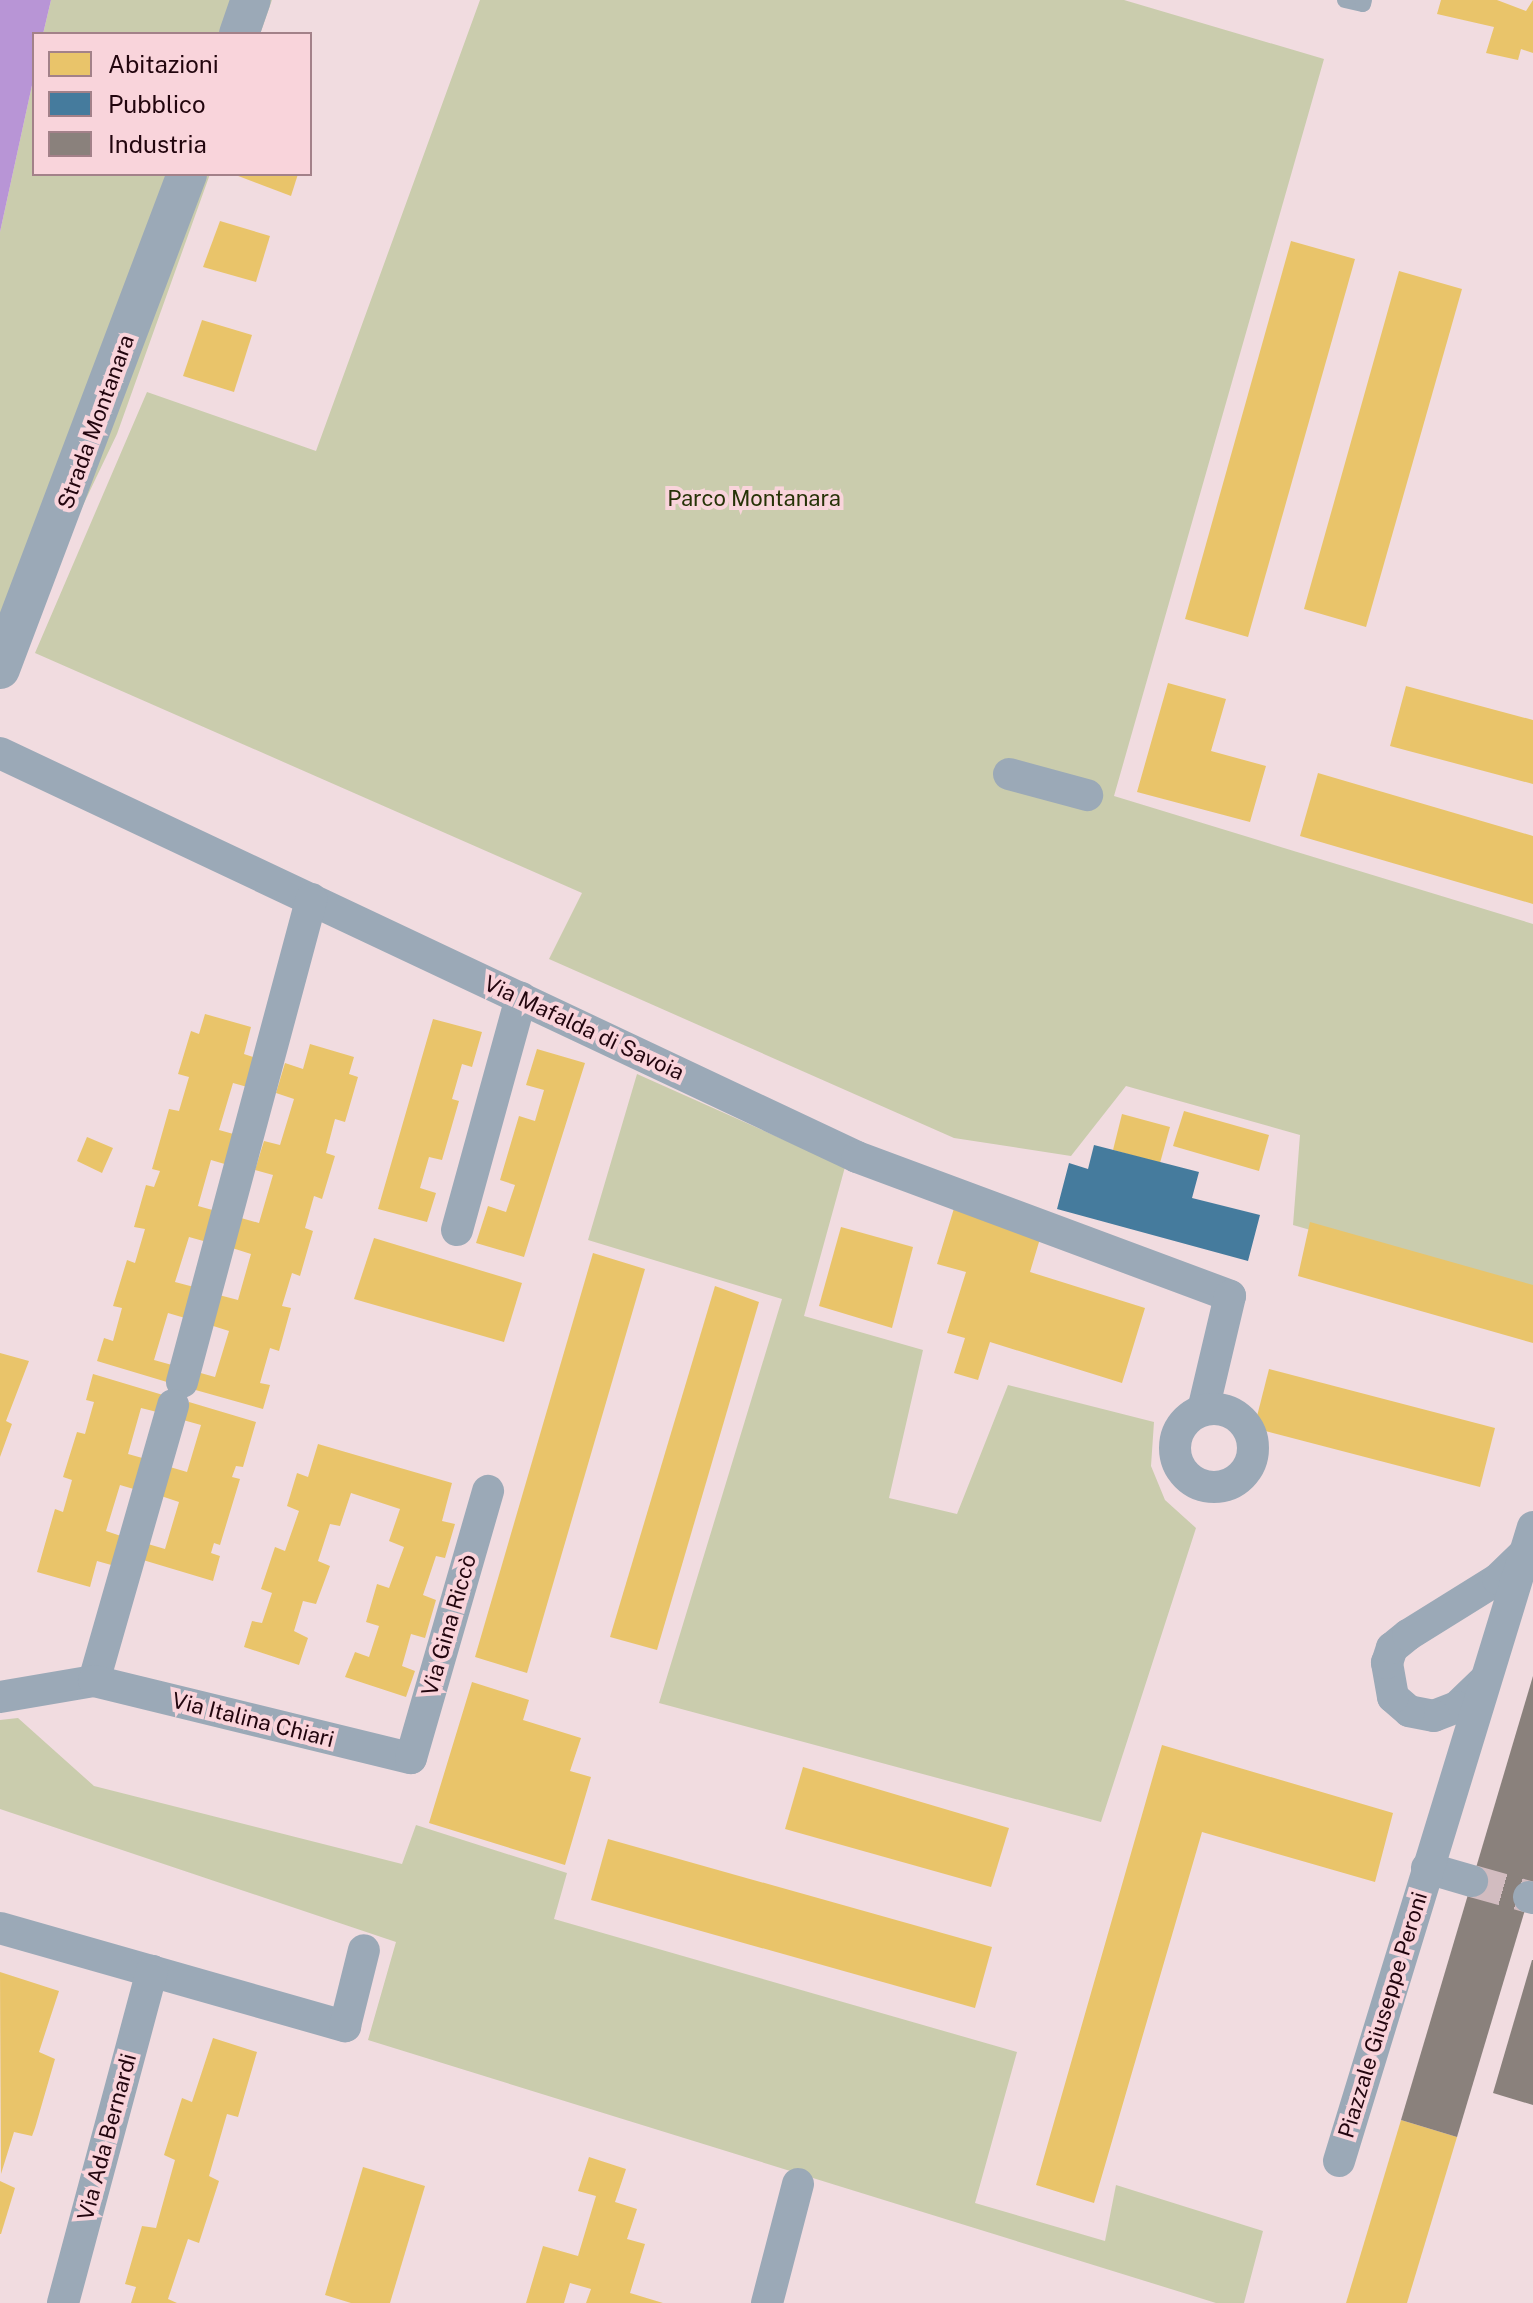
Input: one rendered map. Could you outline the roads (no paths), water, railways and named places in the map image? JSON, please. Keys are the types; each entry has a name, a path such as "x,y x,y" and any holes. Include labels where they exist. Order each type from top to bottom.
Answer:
{"street":[{"path":"240,32 251,0"},
{"name":"Strada Montanara","path":"0,669 186,176"},
{"name":"Via Mafalda di Savoia","path":"0,753 857,1157 1230,1296 1203,1410"},
{"path":"1009,774 1087,795"},
{"path":"94,1681 178,1394 311,899"},
{"path":"457,1230 521,998"},
{"name":"Via Gina Riccò","path":"411,1758 488,1491"},
{"path":"1487,1678 1457,1707 1434,1716 1409,1711 1393,1697 1387,1663 1392,1648 1408,1635 1498,1579 1529,1540"},
{"name":"Piazzale Giuseppe Peroni","path":"1339,2161 1529,1540"},
{"name":"Via Italina Chiari","path":"0,1697 94,1681 411,1758"},
{"path":"1427,1868 1472,1881"},
{"path":"0,1928 345,2026 364,1950"},
{"name":"Via Ada Bernardi","path":"63,2303 152,1971"},
{"path":"767,2303 798,2184"}],"lane":[{"path":"1345,0 1363,4 1364,0"}],"tunnel":[{"path":"1472,1881 1529,1897"}],"park label":[{"name":"Parco Montanara","path":"754,499"}]}
